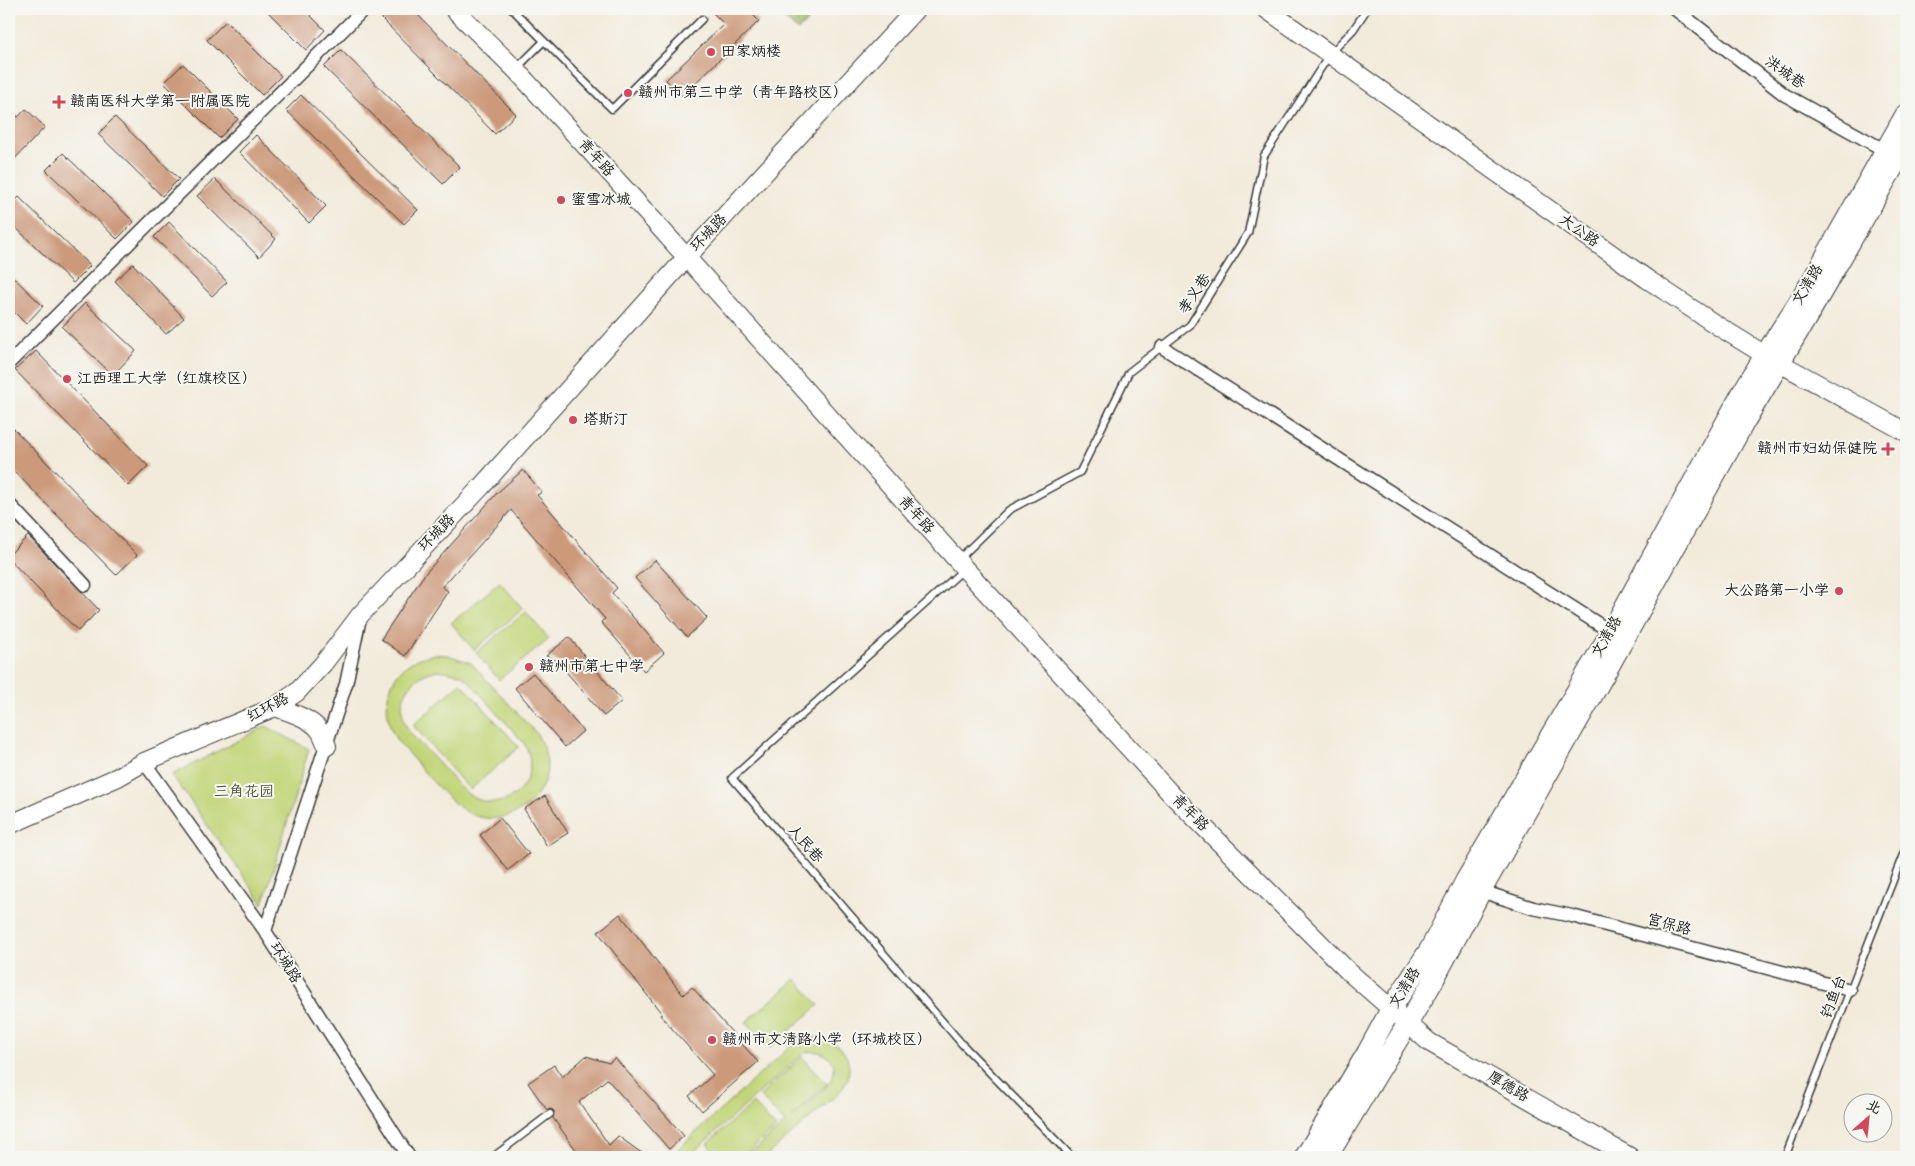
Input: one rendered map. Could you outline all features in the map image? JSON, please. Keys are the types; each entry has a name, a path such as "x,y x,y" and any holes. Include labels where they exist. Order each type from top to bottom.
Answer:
{"main road":[{"name":"文清路","path":"1327,1157 1432,983 1481,891 1745,421 1772,359 1810,284 1906,114"},
{"name":"文清路","path":"1304,1157 1367,1053 1391,1009 1430,949 1466,880 1772,359 1906,145"}],"street":[{"path":"9,362 364,9"},
{"name":"青年路","path":"454,9 515,69 961,565 1172,795 1349,972 1391,1009"},
{"name":"环城路","path":"409,1157 265,931 346,684 361,614 481,488 686,258 916,9"},
{"name":"大公路","path":"1266,9 1646,279 1772,359 1906,432"},
{"name":"洪城巷","path":"1675,9 1785,95 1886,151"},
{"path":"1162,347 1611,632"},
{"path":"9,504 85,585"},
{"name":"红环路","path":"9,825 118,777 144,762 275,708 297,692 323,664 361,614"},
{"path":"275,708 294,714 309,722 320,731 327,746"},
{"path":"144,762 265,931"},
{"name":"红环路","path":"9,812 113,767 144,762"},
{"name":"宫保路","path":"1481,891 1533,908 1572,916 1850,990"},
{"name":"厚德路","path":"1391,1009 1429,1042 1630,1157"}],"lane":[{"path":"512,9 612,109 702,20"},
{"name":"孝义巷","path":"961,565 1010,510 1080,472 1129,372 1190,325 1248,233 1264,156 1330,54 1353,30 1368,9"},
{"path":"515,69 544,41"},
{"name":"人民巷","path":"961,565 732,778 962,1044 1072,1157"},
{"name":"钓鱼台","path":"1785,1157 1906,846"},
{"path":"494,1157 550,1114"}],"green space":[{"path":"773,9 819,9 798,31"},
{"path":"500,582 523,609 474,650 451,623"},
{"path":"526,612 549,639 499,680 476,653"},
{"path":"434,654 448,655 471,663 537,734 545,754 547,764 546,775 536,797 518,812 507,817 483,818 462,809 452,801 398,742 389,721 387,710 390,688 402,669 420,658","holes":["438,670 460,674 468,680 524,743 530,759 528,775 523,786 517,793 503,801 487,802 470,796 415,739 405,724 402,705 404,696 413,682"]},
{"path":"461,683 519,747 470,790 413,725"},
{"name":"三角花园","path":"266,726 309,749 263,904 172,775"},
{"path":"796,979 819,1005 770,1048 746,1022"},
{"path":"808,1038 827,1040 836,1044 843,1051 849,1067 847,1080 836,1095 765,1157 747,1157 785,1123 760,1096 802,1057 827,1084 791,1118 815,1098 830,1081 834,1072 833,1064 824,1054 816,1052 804,1053 688,1157 669,1157 792,1045"},
{"path":"753,1103 776,1128 743,1157 719,1157 707,1144"}],"building":[{"path":"265,9 304,9 325,30 306,50"},
{"path":"389,9 412,9 516,114 495,134 380,17"},
{"name":"田家炳楼","path":"709,9 747,9 759,21 682,96 666,80 724,24"},
{"path":"226,21 281,76 262,95 207,40"},
{"path":"341,50 460,167 443,184 324,67"},
{"path":"183,64 238,119 219,138 164,83"},
{"path":"301,95 418,210 404,224 286,110"},
{"path":"9,109 18,117 26,109 45,127 9,165"},
{"path":"115,117 179,179 162,196 98,134"},
{"path":"256,135 326,206 309,223 239,152"},
{"path":"63,153 134,222 117,239 46,170"},
{"path":"215,179 276,239 259,257 197,196"},
{"path":"19,197 90,266 73,283 9,221 9,207"},
{"path":"169,222 227,282 212,296 154,237"},
{"path":"133,264 184,318 166,334 115,281"},
{"path":"9,273 43,306 26,324 9,307"},
{"path":"85,303 136,351 113,375 62,327"},
{"path":"36,351 148,466 128,486 15,370"},
{"path":"9,424 137,555 116,575 9,466"},
{"path":"523,470 542,492 537,495 617,588 612,593 664,653 644,671 601,622 605,619 511,510 442,587 448,591 405,656 381,639 424,575 497,493"},
{"path":"28,536 99,610 78,631 9,559 9,555"},
{"path":"655,560 707,618 687,637 635,578"},
{"path":"569,637 622,701 604,716 557,661 546,656"},
{"path":"533,673 583,731 565,747 515,688"},
{"path":"545,796 568,833 547,846 524,809"},
{"path":"500,818 529,854 508,870 480,835"},
{"path":"620,914 683,995 692,987 758,1062 702,1111 689,1096 713,1075 660,1015 662,1014 598,932"},
{"path":"586,1056 609,1063 615,1058 684,1136 669,1149 607,1079 579,1102 609,1145 618,1136 647,1157 581,1157 553,1118 554,1111 551,1109 547,1110 528,1083 554,1065 562,1077"}],"place":[{"name":"田家炳楼","path":"711,52"},
{"name":"赣州市第三中学（青年路校区）","path":"628,93"},
{"name":"赣南医科大学第一附属医院","path":"59,102"},
{"name":"蜜雪冰城","path":"561,200"},
{"name":"江西理工大学（红旗校区）","path":"67,379"},
{"name":"塔斯汀","path":"573,420"},
{"name":"赣州市妇幼保健院","path":"1888,449"},
{"name":"大公路第一小学","path":"1839,591"},
{"name":"赣州市第七中学","path":"529,667"},
{"name":"赣州市文清路小学（环城校区）","path":"712,1040"}]}
